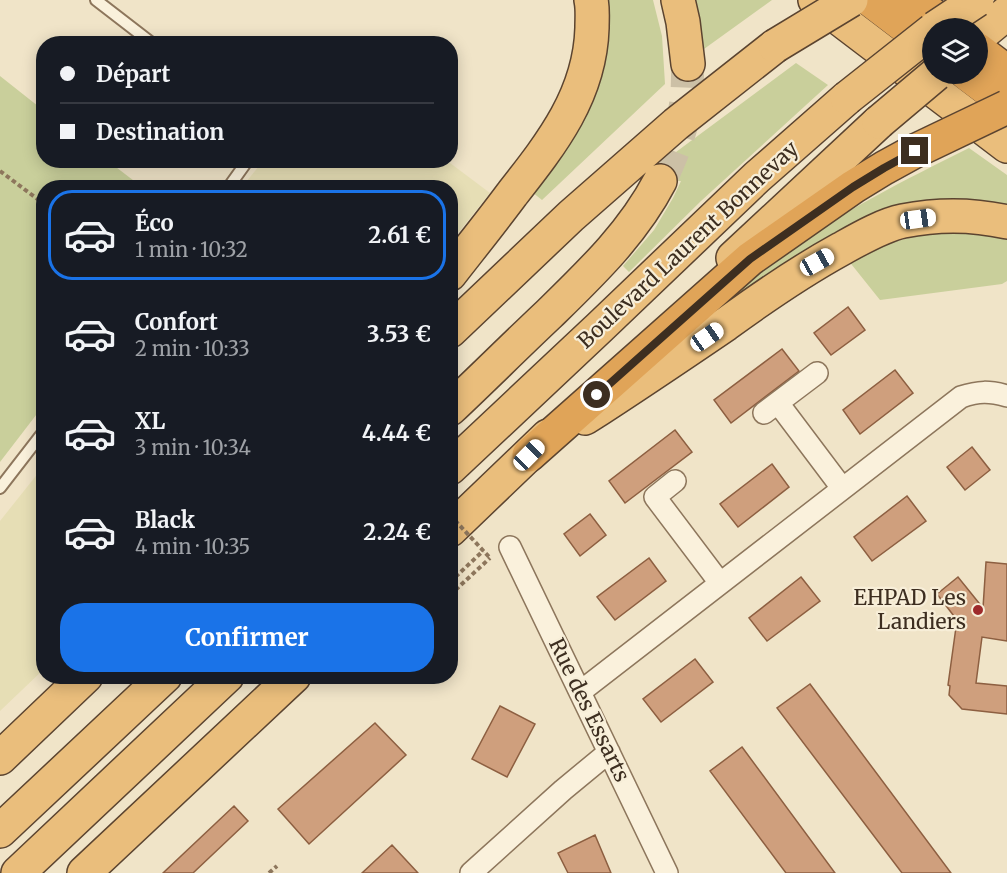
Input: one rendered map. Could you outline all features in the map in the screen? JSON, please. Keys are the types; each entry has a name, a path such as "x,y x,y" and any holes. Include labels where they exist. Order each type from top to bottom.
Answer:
{"highway":[{"path":"458,264 537,162 559,130 578,95 587,69 591,41 591,0"},
{"path":"678,0 688,64"},
{"path":"814,0 1007,146"},
{"path":"458,323 571,216 676,123 824,0"},
{"path":"771,42 851,0"},
{"path":"870,0 922,40"},
{"path":"913,0 937,18"},
{"name":"Boulevard Laurent Bonnevay","path":"950,18 977,0"},
{"path":"1002,0 1007,5"},
{"path":"988,29 1007,13"},
{"name":"Boulevard Laurent Bonnevay","path":"458,460 757,177 847,98 922,39"},
{"path":"988,58 1007,72"},
{"path":"458,522 654,332 879,122 924,84"},
{"path":"529,455 750,259 884,168 1007,106 980,84"},
{"path":"458,401 618,244 642,212 660,181"},
{"path":"529,455 654,374 778,287 862,237 901,221 936,216 960,215 1007,222"},
{"path":"0,758 78,684"},
{"path":"0,831 156,684"},
{"path":"18,873 219,684"},
{"path":"84,873 285,684"}],"street":[{"path":"817,373 771,408 842,488"},
{"path":"580,692 962,397 986,391 1007,396"},
{"path":"675,481 655,497 720,583"},
{"name":"Rue des Essarts","path":"510,547 667,873"},
{"path":"471,873 609,752"}],"lane":[{"path":"96,0 143,36"},
{"path":"0,488 36,441"}],"path":[{"path":"0,171 36,198"},
{"path":"458,524 490,558 458,588"},
{"path":"458,574 483,551"},
{"path":"269,873 277,866"}],"shaded area":[{"path":"257,168 457,168 490,193 458,233 458,180 248,180"},
{"path":"36,476 36,677 0,711 0,521"}],"green space":[{"path":"601,0 653,0 662,36 665,84 542,200 532,192"},
{"path":"694,0 772,0 704,49"},
{"path":"796,63 828,85 701,201 629,272 623,266 654,230 681,181 645,180 645,175"},
{"path":"0,76 36,104 36,168 117,168 133,180 36,180 36,415 0,462"},
{"path":"969,148 1007,175 1007,212 957,204 705,320 762,270 804,239 873,197"},
{"path":"946,231 977,231 1007,236 1007,281 1002,284 880,300 848,260 879,246"}],"building":[{"path":"848,307 865,330 831,355 814,333"},
{"path":"782,349 799,371 731,423 714,400"},
{"path":"895,370 913,393 860,434 843,410"},
{"path":"675,430 692,452 625,503 609,481"},
{"path":"972,447 990,470 965,490 947,467"},
{"path":"772,464 789,487 738,527 720,504"},
{"path":"907,496 926,521 872,561 854,537"},
{"path":"590,514 606,535 580,556 564,534"},
{"path":"649,558 666,581 615,620 597,597"},
{"path":"986,562 1007,564 1007,641 982,637 976,683 1007,686 1007,714 962,709 949,695 950,686 948,685 957,620 937,594 958,577 983,608"},
{"path":"801,577 820,601 767,641 749,618"},
{"path":"695,659 713,682 661,722 643,699"},
{"path":"810,684 951,873 902,873 777,708"},
{"path":"500,706 535,724 507,777 472,759"},
{"path":"375,723 406,755 309,844 278,809"},
{"path":"742,747 835,873 786,873 710,771"},
{"path":"234,806 248,821 193,873 163,873"},
{"path":"595,835 611,873 568,873 558,853"},
{"path":"392,845 418,873 362,873"}],"tunnel":[{"path":"660,181 680,132 687,96 688,64"}],"place":[{"name":"EHPAD Les Landiers","path":"978,610"}],"route":[{"path":"597,395 750,259 853,187 915,151"}]}
